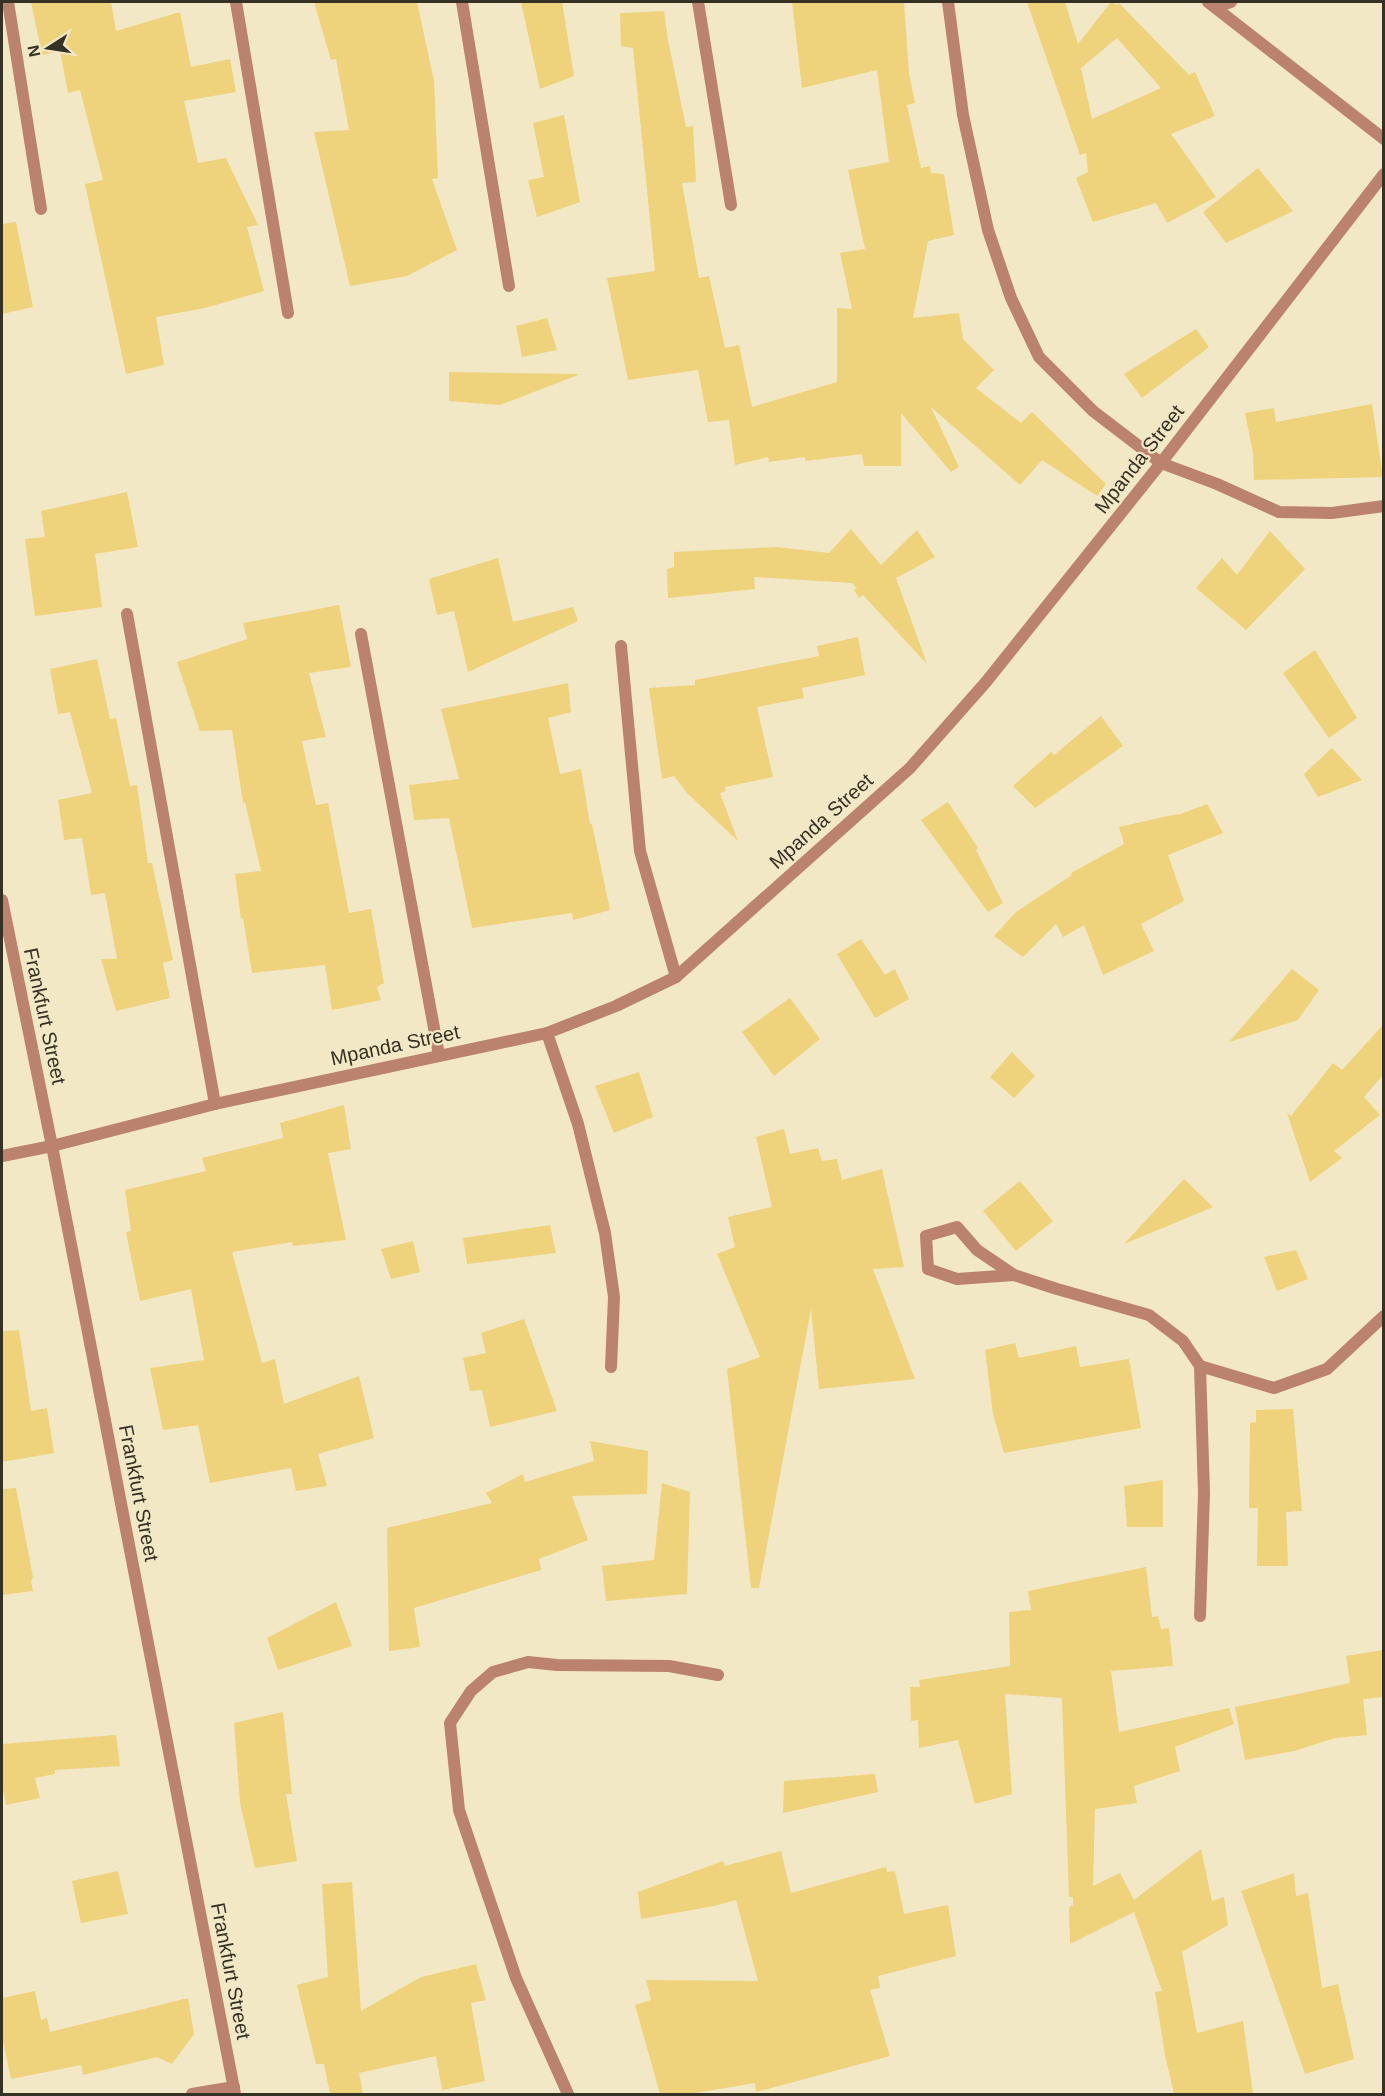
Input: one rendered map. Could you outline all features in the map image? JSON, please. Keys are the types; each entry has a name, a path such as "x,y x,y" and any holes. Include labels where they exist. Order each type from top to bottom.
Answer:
{"street":[{"path":"8,2 41,209"},
{"path":"236,2 288,313"},
{"path":"462,2 509,286"},
{"path":"698,2 731,205"},
{"path":"948,2 968,138 988,230 1011,298 1039,357 1093,411 1161,463 1279,512 1332,513 1383,506"},
{"path":"1212,4 1231,2"},
{"path":"1212,4 1383,139"},
{"name":"Mpanda Street","path":"2,1156 52,1146 215,1104 547,1033 616,1006 676,977 910,768 986,682 1161,463 1383,174"},
{"path":"126,614 215,1104"},
{"path":"361,634 440,1055"},
{"path":"621,646 640,851 676,977"},
{"name":"Frankfurt Street","path":"2,900 52,1146 235,2091"},
{"path":"547,1033 578,1124 605,1233 614,1297 611,1367"},
{"path":"1014,1275 957,1279 928,1269 926,1236 957,1227 977,1250 1014,1275 1149,1315 1183,1341 1200,1366 1204,1493 1200,1616"},
{"path":"1200,1366 1274,1388 1328,1369 1383,1316"},
{"path":"568,2094 516,1978 459,1810 450,1723 471,1691 493,1672 528,1662 557,1665 669,1666 718,1675"},
{"path":"192,2094 235,2091"}],"building":[{"path":"31,2 111,2 116,31 180,12 191,67 230,59 236,92 184,101 198,163 226,158 258,225 247,227 264,291 205,308 156,317 164,365 126,374 85,184 103,180 80,90 68,93 60,51 42,55"},
{"path":"314,2 417,2 434,81 438,178 432,179 457,250 407,276 350,286 314,132 349,130 336,59 331,60"},
{"path":"521,2 562,2 574,76 540,89"},
{"path":"792,2 904,2 909,73 915,103 907,105 921,168 930,166 931,173 944,174 954,235 928,241 913,318 959,313 963,339 994,370 976,388 1021,423 1032,412 1106,484 1097,496 1042,460 1020,485 931,407 959,467 951,472 901,413 901,466 864,466 862,454 805,461 805,457 769,462 768,457 735,465 729,420 708,422 698,370 628,380 607,278 655,271 633,48 621,46 620,13 664,11 686,127 693,126 696,182 682,183 699,278 709,276 725,348 739,345 752,407 837,382 837,308 852,309 840,253 865,249 848,170 889,162 877,70 802,88"},
{"path":"1027,2 1065,2 1078,44 1111,2 1117,5 1119,3 1189,75 1195,72 1215,116 1171,134 1216,197 1167,223 1156,203 1093,222 1076,178 1088,172 1086,153 1080,155","holes":["1117,38 1161,88 1092,119 1081,68"]},
{"path":"564,115 580,202 537,217 528,180 544,177 533,123"},
{"path":"1258,168 1293,211 1226,243 1203,212"},
{"path":"16,222 33,307 2,314 2,224"},
{"path":"547,318 557,350 522,357 516,326"},
{"path":"1196,329 1209,347 1142,398 1124,374"},
{"path":"449,372 578,375 500,405 449,401"},
{"path":"1372,404 1383,477 1254,480 1253,453 1245,413 1274,408 1276,422"},
{"path":"127,492 138,547 95,554 102,607 35,616 25,539 45,537 41,511"},
{"path":"851,529 881,565 917,530 935,557 896,578 927,664 863,595 859,598 854,590 857,588 852,583 754,577 755,589 668,598 667,569 674,567 674,552 776,547 829,553"},
{"path":"1270,531 1305,569 1246,630 1196,588 1222,558 1237,575"},
{"path":"498,558 513,622 573,607 578,621 468,672 454,611 437,615 429,579"},
{"path":"339,605 351,667 309,673 326,737 302,741 316,805 328,803 349,913 371,909 384,983 377,987 381,1000 332,1010 325,965 252,973 235,874 261,871 245,802 243,803 232,730 200,731 177,662 247,639 243,623"},
{"path":"858,637 865,675 802,688 804,698 757,707 773,777 725,787 726,791 720,793 738,841 687,793 674,776 662,779 649,688 695,685 695,680 819,656 817,646"},
{"path":"1315,650 1357,718 1329,738 1283,673"},
{"path":"97,659 110,719 116,718 130,786 137,785 148,863 152,863 173,960 163,963 170,998 116,1011 101,959 117,959 105,893 91,895 82,838 64,840 58,800 92,793 70,712 58,714 50,669"},
{"path":"568,683 571,712 548,718 560,774 581,769 590,824 592,824 610,910 573,920 572,913 472,928 449,818 414,820 409,785 459,779 441,709"},
{"path":"1101,716 1123,746 1035,808 1013,786 1051,752 1054,755"},
{"path":"1332,748 1362,780 1318,797 1304,774"},
{"path":"948,802 978,848 976,850 1003,903 988,912 921,820"},
{"path":"1207,804 1223,833 1168,855 1184,901 1141,924 1154,951 1103,975 1084,925 1063,937 1056,924 1023,957 994,936 1016,912 1072,875 1071,873 1124,844 1119,827 1178,815"},
{"path":"861,939 885,975 895,969 909,999 875,1018 837,954"},
{"path":"1292,969 1319,990 1298,1020 1229,1042"},
{"path":"790,998 820,1039 774,1076 742,1032"},
{"path":"1383,1025 1383,1075 1364,1097 1380,1115 1334,1151 1342,1158 1310,1182 1287,1113 1291,1116 1333,1063 1342,1070"},
{"path":"1012,1052 1035,1076 1014,1098 990,1077"},
{"path":"639,1072 653,1117 614,1133 595,1086"},
{"path":"344,1105 351,1149 328,1153 346,1240 293,1246 292,1242 232,1252 262,1363 275,1359 284,1404 359,1376 374,1438 318,1454 327,1486 296,1491 291,1468 210,1483 198,1425 163,1430 150,1368 204,1360 191,1289 140,1301 126,1232 131,1231 125,1190 206,1171 202,1158 283,1138 280,1123"},
{"path":"784,1129 790,1154 818,1148 822,1161 837,1159 842,1180 882,1169 904,1267 873,1269 915,1379 819,1389 811,1309 759,1588 751,1588 727,1369 760,1357 717,1254 735,1247 728,1217 772,1207 756,1137"},
{"path":"1184,1179 1213,1207 1124,1244"},
{"path":"1020,1181 1053,1221 1016,1251 983,1211"},
{"path":"550,1225 556,1253 467,1264 463,1238"},
{"path":"413,1241 420,1272 391,1279 381,1249"},
{"path":"1296,1250 1308,1279 1277,1291 1264,1257"},
{"path":"524,1319 557,1411 490,1427 482,1390 470,1391 463,1358 486,1353 481,1333"},
{"path":"19,1330 31,1411 47,1408 54,1453 2,1462 2,1331"},
{"path":"1015,1343 1019,1358 1076,1346 1080,1367 1129,1359 1141,1428 1004,1453 993,1414 985,1350"},
{"path":"1293,1409 1302,1511 1286,1512 1288,1566 1257,1566 1258,1508 1249,1508 1250,1423 1256,1422 1256,1410"},
{"path":"590,1441 648,1451 647,1494 572,1496 588,1540 539,1559 541,1570 414,1608 420,1647 389,1651 387,1528 492,1503 486,1493 523,1474 525,1482 594,1461"},
{"path":"1163,1480 1163,1527 1127,1527 1124,1486"},
{"path":"662,1483 690,1492 687,1594 606,1601 602,1566 654,1560"},
{"path":"16,1488 33,1577 31,1581 33,1591 2,1595 2,1489"},
{"path":"1146,1567 1152,1617 1158,1616 1161,1629 1169,1628 1173,1666 1111,1671 1119,1732 1229,1708 1234,1724 1175,1747 1180,1771 1134,1786 1137,1803 1095,1809 1093,1886 1120,1873 1134,1900 1201,1849 1212,1901 1224,1897 1228,1925 1182,1952 1197,2033 1243,2021 1253,2094 1174,2094 1155,1992 1162,1991 1134,1912 1070,1944 1069,1907 1073,1905 1073,1897 1069,1897 1062,1698 1005,1694 1012,1794 975,1804 958,1740 919,1748 918,1720 911,1721 910,1687 920,1687 919,1680 1010,1666 1009,1612 1031,1610 1028,1591"},
{"path":"336,1602 352,1646 278,1670 267,1638"},
{"path":"1383,1650 1383,1697 1363,1699 1367,1735 1335,1738 1294,1751 1245,1760 1235,1707 1350,1683 1346,1656"},
{"path":"283,1712 292,1794 286,1794 297,1861 255,1868 240,1803 234,1723"},
{"path":"116,1735 120,1766 55,1770 55,1774 35,1778 40,1798 6,1805 2,1784 2,1744"},
{"path":"875,1774 878,1792 783,1813 784,1781"},
{"path":"781,1851 791,1893 886,1867 887,1872 895,1871 904,1914 948,1905 956,1956 878,1976 880,1988 870,1990 890,2056 756,2092 755,2083 689,2094 660,2094 635,2005 651,2000 646,1980 758,1981 736,1900 641,1919 638,1892 723,1861 725,1866"},
{"path":"118,1871 128,1914 81,1923 72,1881"},
{"path":"1294,1873 1296,1896 1308,1893 1322,1988 1338,1984 1354,2059 1305,2074 1241,1891"},
{"path":"352,1882 361,2011 421,1977 476,1964 486,2000 471,2003 485,2081 442,2090 436,2056 359,2073 363,2094 330,2094 324,2064 316,2064 297,1985 328,1977 322,1884"},
{"path":"35,1991 41,2020 47,2018 50,2032 188,1998 194,2034 172,2064 157,2057 83,2075 81,2065 11,2079 2,2036 2,1998"}]}
